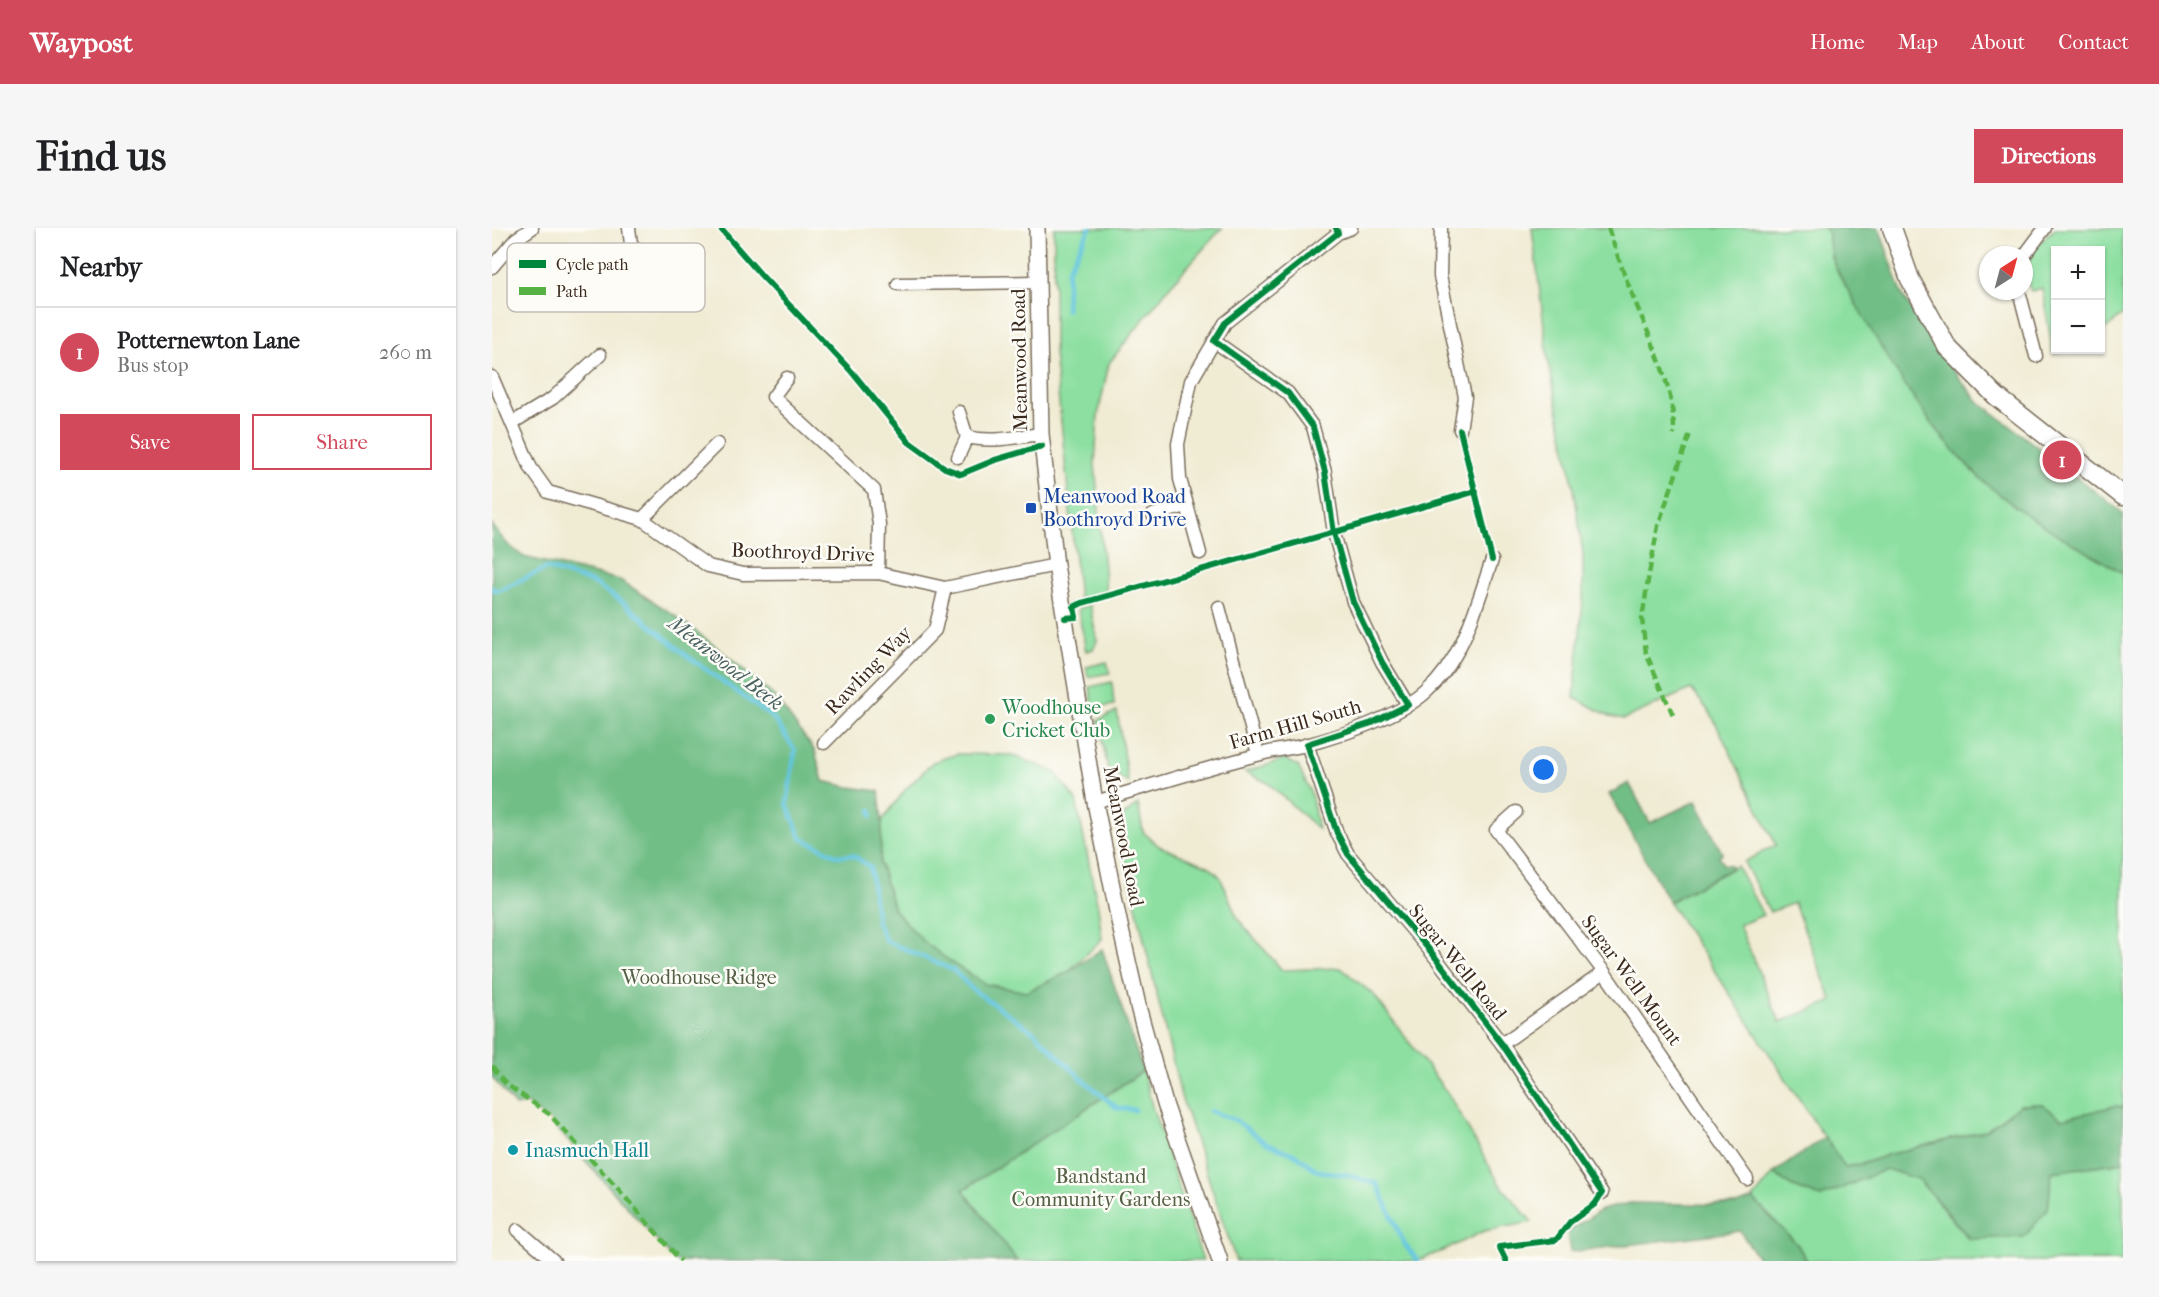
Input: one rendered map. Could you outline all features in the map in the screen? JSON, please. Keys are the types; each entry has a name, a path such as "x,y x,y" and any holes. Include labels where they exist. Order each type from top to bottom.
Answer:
{"main road":[{"path":"1892,228 1910,279 1947,347 1996,396 2123,496"}],"street":[{"path":"513,243 532,228"},
{"path":"629,228 631,243"},
{"name":"Meanwood Road","path":"1038,228 1041,434 1056,565 1095,802 1139,1010 1165,1104 1220,1261"},
{"path":"1200,553 1180,479 1178,444 1191,381 1225,323 1338,233 1351,228"},
{"path":"1442,228 1440,276 1465,397 1460,430"},
{"path":"2032,246 2045,228"},
{"path":"492,267 507,250"},
{"path":"898,284 1038,282"},
{"path":"2021,300 2036,356"},
{"path":"1214,341 1288,393 1313,427 1325,472 1334,533 1353,602 1382,662 1408,705"},
{"path":"512,423 553,398 600,355"},
{"name":"Boothroyd Drive","path":"492,377 531,468 548,492 642,519 708,566 743,574 878,573 945,588 1056,565"},
{"path":"787,378 772,398 874,490 879,524 878,573"},
{"path":"958,457 967,436 959,412"},
{"path":"967,436 978,440 994,440 1041,434"},
{"path":"642,519 717,444"},
{"path":"1153,515 1187,506"},
{"name":"Farm Hill South","path":"1095,802 1258,754 1307,744 1372,723 1408,705 1427,692 1454,659 1471,623 1492,560"},
{"name":"Rawling Way","path":"824,743 935,630 945,588"},
{"path":"1219,607 1258,754"},
{"name":"Sugar Well Road","path":"1307,744 1337,833 1348,854 1432,953 1502,1044 1602,1192"},
{"name":"Sugar Well Mount","path":"1516,812 1496,830 1604,972 1748,1179"},
{"path":"1502,1044 1604,972"},
{"path":"518,1230 554,1261"}],"green space":[{"path":"1054,228 1222,228 1169,287 1109,363 1098,415 1095,464 1106,593 1079,599 1054,353"},
{"path":"1532,228 1825,228 1828,232 1831,257 1853,299 1894,366 1945,441 2073,543 2123,573 2123,1107 2115,1106 2062,1119 2042,1104 2020,1105 1987,1130 1844,1167 1669,902 1737,866 1763,915 1739,925 1780,1022 1832,1001 1794,903 1770,912 1744,862 1776,845 1711,714 1691,689 1624,719 1610,716 1574,698 1583,599 1583,554 1574,489 1548,359"},
{"path":"1825,228 1879,228 1903,296 1939,353 1978,401 2123,513 2123,573 2048,529 2012,504 1960,458 1910,392 1866,322 1835,266"},
{"path":"2058,228 2123,228 2123,315 2105,329 2105,246 2051,246 2051,342 2042,288 2033,290 2033,254 2052,231"},
{"name":"Woodhouse Ridge","path":"492,525 508,545 524,557 620,580 673,614 719,649 775,697 815,751 823,781 879,791 882,821 880,863 894,910 925,943 958,967 985,984 1026,992 1068,972 1102,949 1143,1071 963,1190 1017,1261 675,1261 550,1121 526,1104 515,1106 492,1077"},
{"path":"1090,605 1097,641 1093,649 1086,651 1078,609"},
{"path":"1107,662 1110,673 1088,677 1086,667"},
{"path":"1112,682 1114,705 1093,708 1090,687"},
{"path":"1117,711 1128,783 1108,769 1098,720"},
{"path":"957,754 1012,755 1055,772 1076,800 1098,907 1102,939 1068,972 1026,992 985,984 925,943 894,910 880,863 882,821 905,790 933,762"},
{"path":"1285,759 1298,766 1311,793 1318,829 1268,783 1245,772"},
{"path":"1629,783 1650,823 1696,801 1722,853 1719,856 1724,865 1730,865 1732,868 1669,902 1609,794"},
{"path":"1138,804 1143,832 1159,846 1210,867 1220,877 1238,919 1282,970 1341,968 1374,995 1448,1094 1499,1183 1532,1222 1484,1231 1416,1261 1236,1261 1181,1096 1116,822"},
{"name":"Bandstand Community Gardens","path":"1143,1071 1152,1106 1203,1261 1017,1261 963,1190"},
{"path":"2042,1104 2062,1119 2115,1106 2123,1107 2123,1162 2052,1172 2048,1209 2024,1237 1970,1239 1918,1179 1886,1169 1821,1197 1791,1186 1774,1173 1825,1137 1845,1167 1987,1130 2020,1105"},
{"path":"2123,1162 2123,1261 1807,1261 1797,1244 1753,1199 1774,1173 1791,1186 1821,1197 1886,1169 1918,1179 1969,1239 2048,1209 2051,1172"},
{"path":"1753,1199 1797,1244 1807,1261 1760,1261 1740,1231 1570,1252 1567,1232 1601,1210 1630,1203 1737,1205"}],"waterway":[{"path":"1066,310 1068,270 1090,228"},
{"name":"Meanwood Beck","path":"492,588 497,591 547,568 594,583 624,603 686,655 773,718 795,750 787,804 801,838 838,856 853,855 870,867 877,922 886,941 953,970 972,989 1034,1032 1081,1078 1117,1108 1135,1110"},
{"path":"871,810 872,816"},
{"name":"Meanwood Beck","path":"1210,1111 1235,1120 1266,1143 1296,1155 1318,1171 1348,1175 1377,1184 1405,1245 1418,1261"}],"marked path":[{"path":"1608,228 1659,360 1670,397 1674,435"},
{"path":"1673,715 1646,653 1642,619 1658,526 1691,431"},
{"path":"492,1066 506,1084 549,1114 681,1261"}],"cycle path":[{"path":"720,228 852,372 909,442 945,468 961,474 995,460 1042,446"},
{"path":"1336,228 1338,233 1225,323 1214,341 1288,393 1313,427 1325,472 1334,533 1353,602 1382,662 1408,705 1372,723 1307,744 1337,833 1348,854 1432,953 1502,1044 1602,1193 1595,1204 1570,1222 1556,1240 1499,1247 1506,1261"},
{"path":"1460,430 1492,560"},
{"path":"1065,618 1076,617 1074,607 1082,603 1476,491"}],"place":[{"name":"Potternewton Lane","path":"2062,460"},
{"name":"Meanwood Road Boothroyd Drive","path":"1031,508"},
{"name":"Woodhouse Cricket Club","path":"990,719"},
{"name":"Inasmuch Hall","path":"513,1150"}]}
